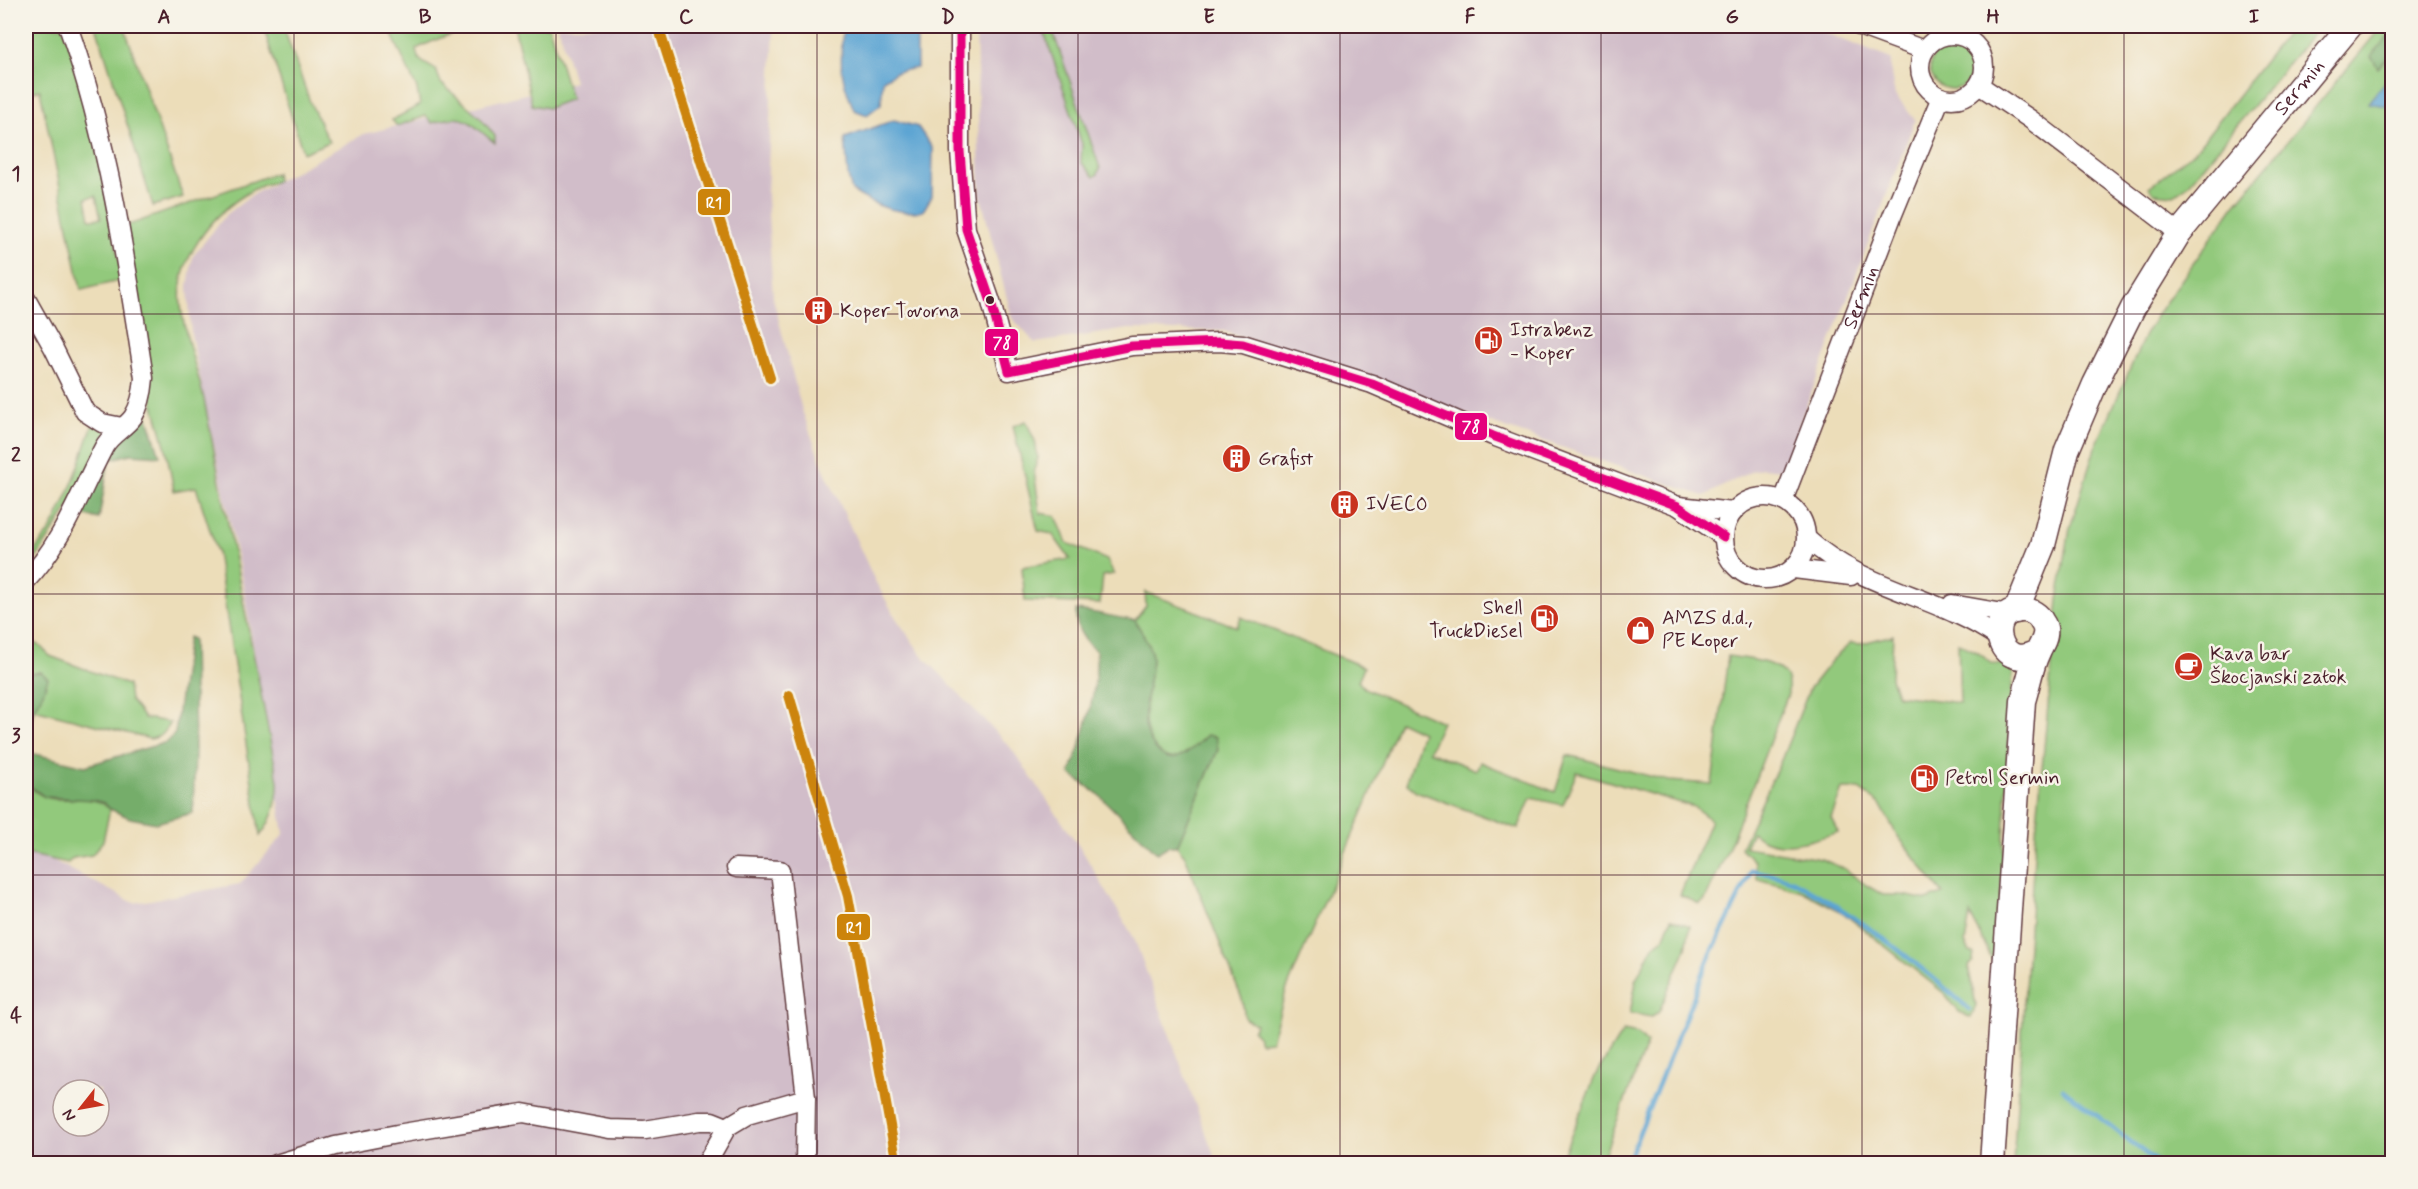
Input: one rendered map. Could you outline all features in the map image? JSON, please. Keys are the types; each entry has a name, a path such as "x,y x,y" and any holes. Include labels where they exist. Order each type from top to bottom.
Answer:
{"main road":[{"name":"Sermin","path":"2012,612 2043,545 2067,450 2094,384 2133,308 2179,233 2350,26"},
{"name":"Sermin","path":"2040,618 2043,545"},
{"path":"1992,1164 2023,701 2038,651 2045,638 2045,630 2040,618 2029,611 2012,612 2000,626 2004,646 2023,701"},
{"path":"2004,646 2023,657 2038,651"}],"street":[{"path":"26,581 49,553 66,525 105,444 133,417 142,392 144,378 114,194 87,81 68,26"},
{"path":"960,26 960,151 966,229 991,302 1009,371 1132,346 1207,342 1243,344 1372,384 1493,436 1678,506 1724,537"},
{"path":"1859,26 1924,50"},
{"path":"1966,31 1984,57 1983,77 1979,85 1966,96 1958,99 1941,97 1926,86 1922,78 1921,59 1924,50 1930,43 1946,35 1966,31"},
{"path":"1979,85 2023,114 2179,233"},
{"name":"Sermin","path":"1783,501 1893,214 1941,97"},
{"path":"26,299 54,347 85,412 102,423 122,427"},
{"path":"1756,498 1774,498 1783,501 1793,507 1805,527 1807,539 1803,555 1794,569 1776,578 1766,580 1747,576 1733,564 1725,547 1724,537 1727,524 1733,512 1756,498"},
{"path":"1678,506 1705,507 1733,512"},
{"path":"1807,539 1833,560 1864,577 1975,622 2004,646"},
{"path":"1794,569 1864,577"},
{"path":"1921,599 2012,612"},
{"path":"736,868 780,870 806,1098 805,1164"},
{"path":"710,1161 727,1127 747,1114 806,1098"},
{"path":"276,1164 335,1146 523,1113 610,1129 645,1130 699,1121 712,1121 727,1127"}],"shaded area":[{"path":"558,26 774,26 767,196 773,298 802,410 820,460 875,581 896,618 921,654 1011,748 1083,852 1134,938 1217,1163 26,1163 26,846 134,903 240,884 284,834 243,585 191,334 188,286 193,256 226,215 252,195 364,134 574,82"},
{"path":"976,26 1808,26 1891,59 1895,95 1915,120 1782,470 1762,468 1752,471 1704,496 1224,331 1129,329 1035,343 1012,318 980,194"}],"green space":[{"path":"26,26 63,26 87,99 123,280 81,290 40,90 26,93","holes":["96,196 101,218 90,219 86,198"]},
{"path":"96,26 124,26 183,197 153,206"},
{"path":"263,26 283,26 310,102 329,142 303,153"},
{"path":"388,26 452,26 452,34 416,49 418,57 436,70 441,83 480,117 495,136 495,143 472,124 460,119 453,118 432,123 426,116 397,126 392,120 420,105 417,89"},
{"path":"514,26 549,26 571,99 548,108 532,105"},
{"path":"1042,26 1051,26 1100,168 1094,177 1081,162 1082,144"},
{"path":"2292,26 2319,26 2188,185 2174,195 2154,193 2149,187 2195,151"},
{"path":"2382,26 2392,26 2392,33 2375,53 2392,41 2392,1163 2013,1164 2035,842 2058,600 2070,528 2095,448 2145,335 2158,313 2234,206"},
{"path":"2392,33 2392,53 2378,68 2371,56"},
{"path":"1952,45 1967,52 1974,67 1967,82 1952,89 1937,82 1930,67 1937,52"},
{"path":"276,173 277,181 260,186 237,200 211,225 190,255 181,288 183,318 204,399 278,781 274,810 260,836 217,552 196,487 174,491 166,449 150,391 123,227"},
{"path":"142,411 146,411 160,456 130,454 109,460 99,519 79,514 106,452"},
{"path":"1026,421 1035,441 1038,458 1034,470 1040,513 1056,516 1067,543 1107,560 1114,574 1103,576 1100,604 1025,601 1022,567 1070,559 1052,534 1038,531 1013,426"},
{"path":"93,424 111,430 75,498 26,574 31,555 52,527 64,502"},
{"path":"1145,592 1237,627 1241,617 1364,667 1358,681 1364,688 1442,722 1429,751 1476,770 1480,762 1555,792 1567,755 1669,781 1712,784 1728,656 1761,661 1777,668 1787,679 1788,694 1728,850 1705,900 1699,904 1680,895 1711,820 1694,807 1577,772 1563,805 1531,798 1518,829 1416,791 1407,784 1422,732 1399,721 1286,991 1271,1041 1260,1042 1253,1031 1256,1024 1245,1019 1242,999 1185,856 1177,846 1218,750 1207,735 1186,753 1173,758 1167,757 1161,754 1152,743 1147,732 1145,708 1152,658 1148,644 1135,620 1146,606"},
{"path":"1076,610 1135,620 1148,644 1152,658 1145,708 1147,732 1161,754 1173,758 1180,756 1192,749 1207,735 1216,737 1218,749 1177,846 1168,846 1157,853 1098,794 1070,774 1089,714 1096,666 1096,651 1081,633"},
{"path":"1893,635 1891,678 1897,695 1960,703 1958,643 1977,652 1993,664 2008,665 2013,668 1997,970 1970,914 1965,943 1970,952 1974,953 1973,961 1968,966 1976,1005 1971,1018 1959,1012 1945,994 1842,912 1802,891 1757,879 1755,862 1741,848 1782,758 1810,688 1832,660 1851,643 1859,644","holes":["1842,789 1859,789 1880,804 1897,835 1943,894 1927,900 1902,895 1883,895 1845,869 1821,859 1745,847 1752,832 1761,839 1783,844 1805,842 1838,832 1831,818"]},
{"path":"188,637 193,639 195,750 193,813 156,823 130,818 110,809 104,803 93,800 45,797 27,784 26,752 85,766 167,742 175,733"},
{"path":"26,639 40,646 50,656 128,685 130,700 144,718 170,722 163,734 150,739 34,709 43,693 41,672 26,674"},
{"path":"41,672 48,678 34,709 26,740 26,674"},
{"path":"26,782 45,797 88,799 110,809 103,841 92,855 73,858 68,863 26,854"},
{"path":"1671,919 1690,926 1686,948 1659,1012 1651,1017 1630,1013 1637,977 1653,946 1663,939"},
{"path":"1623,1031 1638,1034 1647,1043 1601,1163 1560,1163 1596,1074"}],"water":[{"path":"843,26 914,26 917,30 917,68 896,72 883,80 881,104 867,115 854,110 843,78 841,60"},
{"path":"2389,76 2392,76 2392,107 2368,103"},
{"path":"894,120 918,127 933,149 932,196 923,211 904,212 886,208 852,191 848,176 845,138"}],"waterway":[{"path":"1627,1164 1709,958 1752,870 1792,881 1843,910 1908,957 1969,1009"},
{"path":"2063,1089 2159,1164"}],"transit line":[{"name":"R1","path":"658,26 770,378"},
{"name":"78","path":"960,26 960,151 966,229 991,302 1009,371 1132,346 1219,342 1243,344 1372,384 1493,436 1678,506 1724,537"},
{"name":"R1","path":"789,695 848,896 897,1164"}],"place":[{"name":"Koper Tovorna","path":"819,311"},
{"name":"Istrabenz - Koper","path":"1489,341"},
{"name":"Grafist","path":"1237,459"},
{"name":"IVECO","path":"1345,504"},
{"name":"Shell TruckDiesel","path":"1544,619"},
{"name":"AMZS d.d., PE Koper","path":"1641,630"},
{"name":"Kava bar Škocjanski zatok","path":"2189,666"},
{"name":"Petrol Sermin","path":"1924,778"}]}
